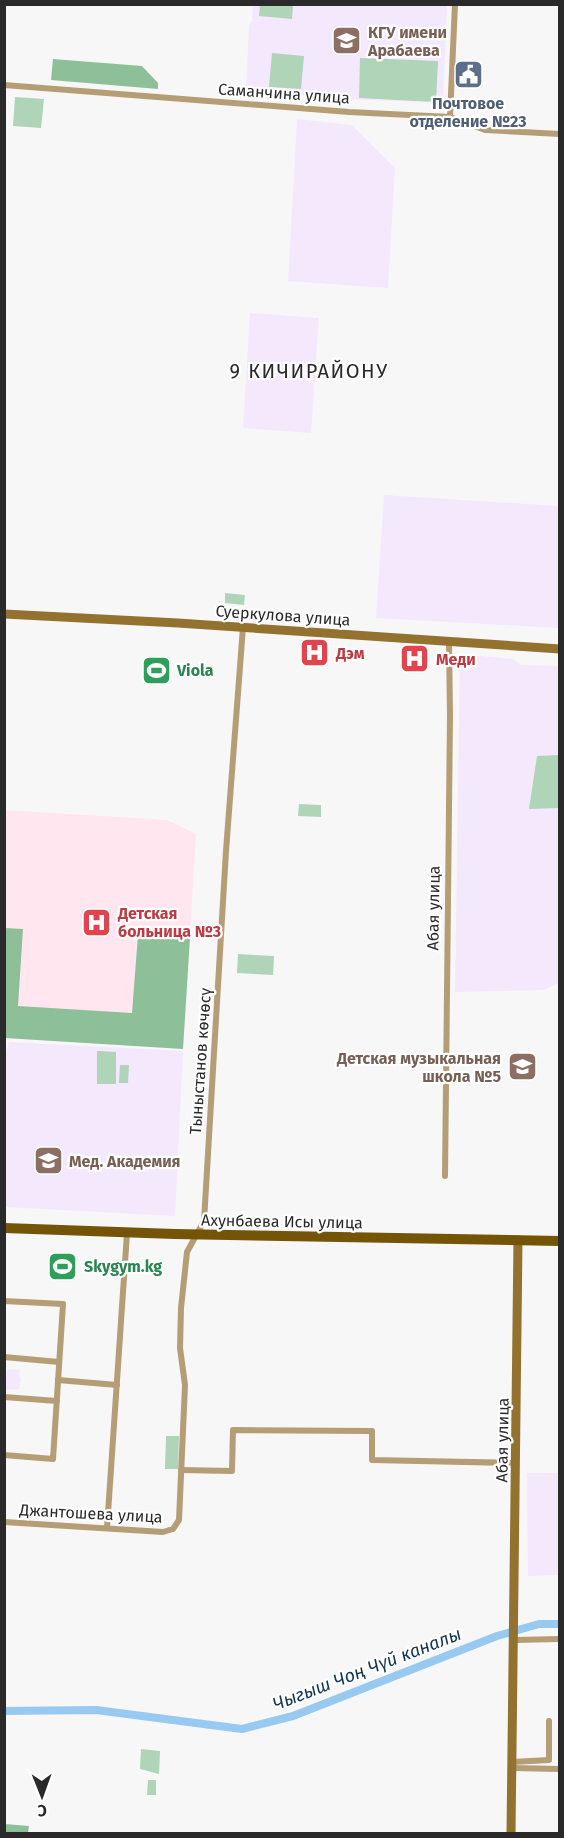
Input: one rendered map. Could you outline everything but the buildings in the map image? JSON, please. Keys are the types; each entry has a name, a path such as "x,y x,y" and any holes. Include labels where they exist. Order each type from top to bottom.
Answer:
{"main road":[{"name":"Ахунбаева Исы улица","path":"4,1228 198,1235 560,1241"}],"street":[{"path":"450,117 455,4"},
{"name":"Саманчина улица","path":"4,85 350,112 450,117 485,130 560,134"},
{"name":"Суеркулова улица","path":"4,614 243,627 560,649"},
{"name":"Тыныстанов көчөсү","path":"176,1527 179,1520 185,1385 180,1338 181,1308 187,1252 204,1221 226,851 243,627"},
{"name":"Абая улица","path":"445,1176 449,641"},
{"path":"107,1528 127,1233"},
{"name":"Абая улица","path":"511,1833 518,1240"},
{"path":"4,1300 63,1304 53,1459 4,1455"},
{"path":"4,1357 60,1362"},
{"path":"58,1380 117,1385"},
{"path":"4,1397 57,1401"},
{"path":"181,1470 232,1471 233,1430 372,1431 372,1460 516,1463"},
{"name":"Джантошева улица","path":"4,1522 163,1532 176,1527"},
{"path":"514,1633 560,1639"},
{"path":"512,1765 549,1760 549,1721"},
{"path":"512,1765 560,1769"}],"shaded area":[{"name":"КГУ имени Арабаева","path":"253,5 447,5 443,103 347,99 246,91 249,25 252,21"},
{"path":"297,119 352,125 395,168 388,288 288,281"},
{"path":"250,313 319,318 311,433 243,428"},
{"path":"384,495 559,506 559,628 376,618"},
{"path":"460,654 513,659 521,665 559,666 559,983 544,990 455,992"},
{"name":"Детская больница №3","path":"4,810 167,820 196,834 183,1049 5,1038"},
{"path":"9,1042 183,1051 175,1216 5,1207 4,1058"},
{"path":"7,1369 20,1370 19,1389 5,1390"},
{"path":"527,1473 559,1473 559,1575 528,1576"}],"green space":[{"path":"260,5 293,5 292,19 259,16"},
{"path":"272,53 304,56 301,89 269,87"},
{"path":"360,58 438,61 436,102 359,98"},
{"path":"53,59 142,66 158,83 158,89 51,80"},
{"path":"15,97 44,99 41,128 13,126"},
{"path":"225,593 245,595 244,605 225,603"},
{"path":"559,755 559,808 529,809 537,756"},
{"path":"299,804 321,805 321,817 298,816"},
{"path":"5,928 23,929 18,1006 132,1013 138,935 190,938 183,1049 5,1038"},
{"path":"238,954 274,956 273,975 237,973"},
{"path":"97,1051 116,1052 116,1084 97,1084"},
{"path":"120,1065 129,1065 128,1083 119,1083"},
{"path":"166,1436 179,1436 178,1469 165,1469"},
{"path":"141,1749 160,1751 159,1774 140,1769"},
{"path":"148,1780 156,1780 156,1795 147,1795"},
{"path":"5,1824 29,1826 28,1833 5,1833"}],"waterway":[{"name":"Чыгыш Чоң Чүй каналы","path":"4,1711 96,1710 242,1729 293,1716 497,1636 539,1624 560,1624"}],"place":[{"name":"КГУ имени Арабаева","path":"347,41"},
{"name":"Почтовое отделение №23","path":"468,75"},
{"name":"Дэм","path":"315,653"},
{"name":"Меди","path":"415,659"},
{"name":"Viola","path":"156,670"},
{"name":"Детская больница №3","path":"97,922"},
{"name":"Детская музыкальная школа №5","path":"522,1067"},
{"name":"Мед. Академия","path":"48,1161"},
{"name":"Skygym.kg","path":"63,1266"}],"district":[{"name":"9 КИЧИРАЙОНУ","path":"309,371"}]}
